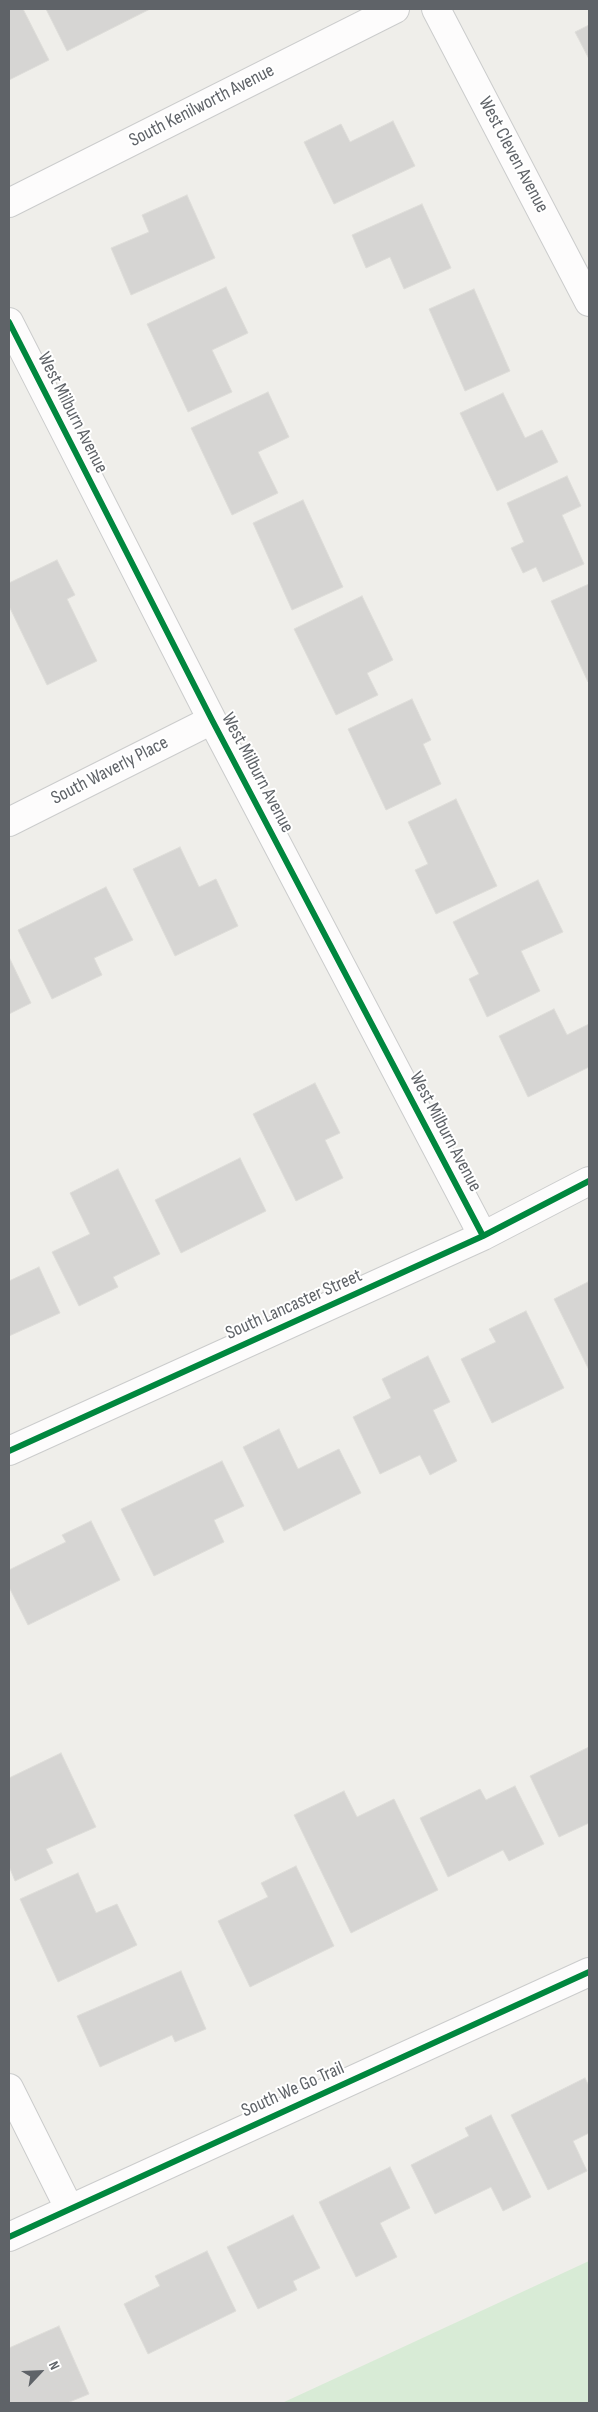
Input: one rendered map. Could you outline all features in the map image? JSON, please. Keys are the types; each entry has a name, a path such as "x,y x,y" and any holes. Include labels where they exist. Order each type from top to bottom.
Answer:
{"street":[{"name":"South Kenilworth Avenue","path":"9,203 395,9"},
{"name":"West Cleven Avenue","path":"436,9 589,302"},
{"name":"West Milburn Avenue","path":"9,322 212,720 483,1236"},
{"name":"South Waverly Place","path":"9,822 212,720"},
{"name":"South Lancaster Street","path":"9,1451 483,1236 589,1182"},
{"name":"South We Go Trail","path":"9,2237 589,1972"},
{"path":"9,2088 69,2208"}],"green space":[{"path":"589,2261 589,2403 282,2403"}],"building":[{"path":"9,9 23,9 49,60 9,80"},
{"path":"46,9 150,9 67,51"},
{"path":"589,25 589,59 575,32"},
{"path":"393,121 415,166 334,204 304,142 341,124 350,142"},
{"path":"187,195 215,258 131,295 111,248 149,232 142,215"},
{"path":"422,204 451,268 404,289 390,257 366,268 352,235"},
{"path":"226,287 248,333 212,350 232,392 188,412 147,324"},
{"path":"474,289 510,371 465,391 429,309"},
{"path":"268,392 289,437 258,452 278,493 232,515 191,428"},
{"path":"503,393 525,438 542,430 558,462 497,491 460,413"},
{"path":"567,476 581,506 562,515 584,564 543,582 536,567 523,573 511,548 524,542 507,503"},
{"path":"303,500 343,587 292,610 253,523"},
{"path":"57,560 75,595 67,599 97,661 47,685 9,606 9,583"},
{"path":"589,584 589,681 588,682 551,601"},
{"path":"362,596 393,660 367,673 378,695 336,715 294,629"},
{"path":"412,699 431,740 423,744 441,784 386,810 348,729"},
{"path":"456,799 497,886 436,914 415,870 428,864 408,822"},
{"path":"180,847 199,887 216,879 238,926 175,956 133,869"},
{"path":"538,880 563,932 521,951 540,991 487,1017 469,979 479,974 453,922"},
{"path":"106,887 133,940 94,958 102,975 52,999 18,930"},
{"path":"9,957 31,1003 9,1014"},
{"path":"554,1009 567,1035 589,1024 589,1067 528,1097 499,1036"},
{"path":"315,1083 340,1133 325,1140 343,1178 296,1201 253,1114"},
{"path":"240,1158 266,1211 181,1253 155,1200"},
{"path":"118,1169 160,1254 113,1277 118,1287 79,1306 52,1252 90,1234 70,1193"},
{"path":"39,1267 60,1313 9,1336 9,1281"},
{"path":"588,1282 589,1285 589,1370 554,1299"},
{"path":"526,1311 564,1388 492,1423 461,1359 496,1342 489,1329"},
{"path":"428,1356 450,1402 433,1410 457,1461 430,1475 420,1455 380,1474 353,1417 391,1398 382,1379"},
{"path":"279,1429 298,1469 339,1449 361,1493 284,1531 243,1447"},
{"path":"222,1461 244,1506 214,1520 224,1542 154,1576 121,1509"},
{"path":"91,1521 120,1580 28,1625 9,1587 9,1570 66,1542 62,1535"},
{"path":"589,1747 589,1823 559,1837 530,1776"},
{"path":"61,1753 96,1827 46,1849 53,1863 15,1881 9,1866 9,1778"},
{"path":"515,1786 544,1844 509,1861 503,1850 448,1877 420,1818 480,1789 486,1800"},
{"path":"344,1791 357,1817 394,1799 438,1890 351,1933 294,1815"},
{"path":"296,1866 334,1946 250,1987 218,1921 268,1897 261,1883"},
{"path":"78,1873 96,1913 117,1904 137,1945 58,1982 20,1899"},
{"path":"181,1971 206,2029 175,2042 172,2035 100,2067 77,2016"},
{"path":"585,2078 589,2086 589,2133 573,2141 587,2171 548,2190 511,2115"},
{"path":"491,2115 531,2197 503,2211 491,2187 435,2214 411,2165 469,2136 465,2128"},
{"path":"390,2167 410,2208 380,2223 397,2257 356,2277 319,2202"},
{"path":"293,2215 320,2268 293,2281 297,2290 258,2309 227,2247"},
{"path":"207,2251 236,2311 148,2354 124,2304 160,2286 155,2276"},
{"path":"59,2326 89,2394 67,2403 9,2403 9,2348"}],"cycle path":[{"path":"9,322 212,720 483,1236"},
{"path":"9,1451 483,1236 589,1181"},
{"path":"9,2237 589,1972"}]}
